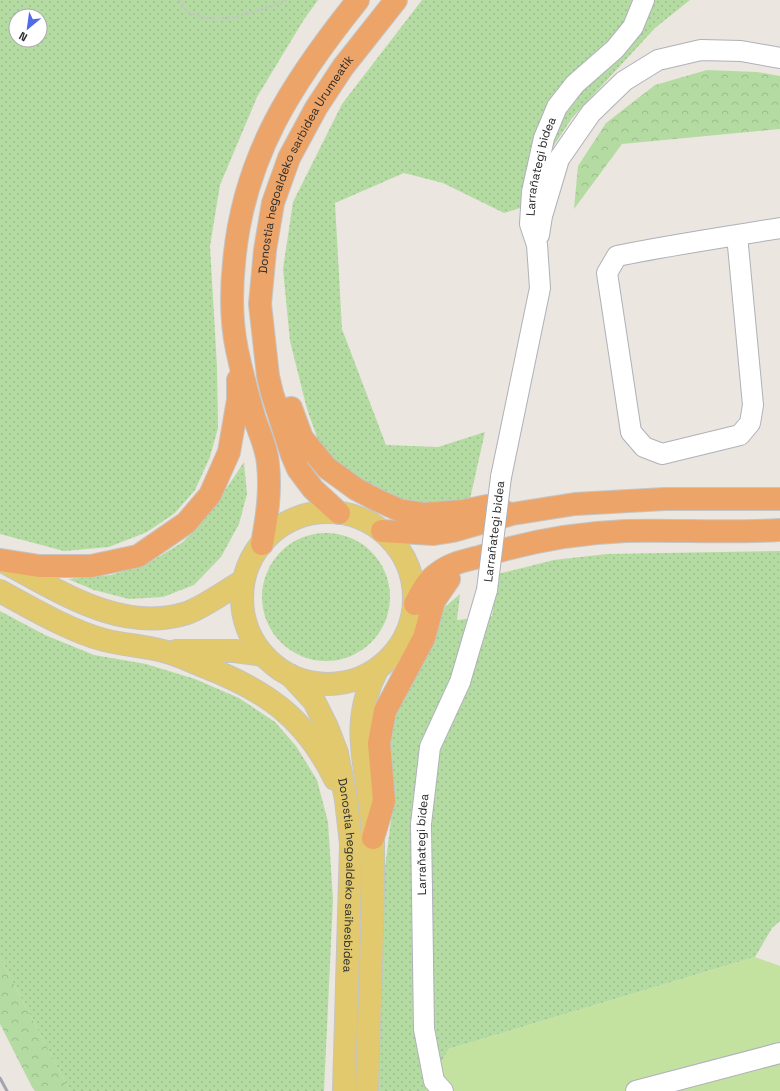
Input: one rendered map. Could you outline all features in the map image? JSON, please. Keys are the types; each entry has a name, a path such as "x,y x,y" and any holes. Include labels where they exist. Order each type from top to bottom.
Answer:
{"highway":[{"path":"262,544 270,487 268,461 237,349 233,322 232,285 236,236 246,191 263,144 288,96 330,35 358,0"},
{"name":"Donostia hegoaldeko sarbidea Urumeatik","path":"266,346 260,304 265,250 274,203 289,158 316,108 340,72 396,0"},
{"path":"266,346 268,376 272,393 298,469 313,489 339,513"},
{"path":"266,346 302,438 327,468 342,480 356,489 399,510 424,514 445,513 487,506 512,514"},
{"path":"1,560 39,566 91,566 138,556 186,523 210,495 230,452 238,400 237,349"},
{"path":"382,531 434,534 453,532 512,514 575,504 626,501 780,499"},
{"path":"415,604 427,583 437,573 448,567 534,542 576,535 625,531 780,530"},
{"path":"373,838 384,801 379,743 386,711 424,638 430,610 438,592 451,576 482,556"}],"main road":[{"path":"339,513 362,519 382,531 401,551 412,576 415,604 409,630 396,652 377,670 357,680 334,684 311,683 290,676 276,667 263,655 249,633 242,608 243,581 251,559 262,544 286,523 312,514 339,513"},
{"path":"1,560 66,595 99,609 130,618 158,620 188,613 243,581"},
{"path":"0,591 49,617 103,639 165,651 235,679 253,688 286,712 300,726 325,759 346,800"},
{"path":"165,651 235,651 263,655"},
{"name":"Donostia hegoaldeko saihesbidea","path":"367,1091 373,838 360,732 363,708 369,685 377,670"},
{"name":"Donostia hegoaldeko saihesbidea","path":"290,676 314,701 327,727 337,753 346,800 351,844 344,1091"}],"street":[{"name":"Larrañategi bidea","path":"443,1091 434,1081 424,1029 421,824 430,748 460,682 487,590 501,477 540,288 537,245 530,224 532,192 544,138 557,107 575,84 616,49 633,27 644,0"},
{"path":"537,245 542,216 559,159 591,112 624,81 658,60 701,50 740,51 780,58"},
{"path":"737,235 754,405 750,423 740,435 662,454 644,447 631,432 607,273 617,256 737,235 780,228"},
{"path":"636,1091 780,1053"}],"path":[{"path":"179,0 187,12 206,18 232,18 280,4 286,0"}],"green space":[{"path":"0,0 318,0 303,21 257,97 220,185 210,246 217,367 218,428 210,457 195,490 175,513 147,532 109,547 64,551 0,534"},
{"path":"422,0 690,0 655,28 572,118 545,159 536,203 504,213 443,183 404,173 335,203 342,329 386,445 438,447 485,432 470,499 426,504 386,498 323,454 307,409 290,341 283,269 293,202 342,104"},
{"path":"707,70 757,72 780,76 780,129 622,144 574,209 578,166 606,123 655,85"},
{"path":"244,462 247,494 239,524 221,557 194,585 163,597 129,599 94,590 68,579 111,575 147,564 183,542 210,513"},
{"path":"326,533 338,534 350,538 371,552 385,573 389,585 389,609 385,621 371,642 350,656 338,660 326,661 314,660 302,656 281,642 267,621 263,609 262,597 263,585 267,573 281,552 302,538 314,534"},
{"path":"780,551 780,921 772,928 755,957 449,1049 425,1091 373,1091 384,875 391,820 392,778 388,726 430,634 445,607 460,594 457,620 492,616 498,574 554,560 607,554"},
{"path":"0,611 45,635 94,655 146,664 195,679 239,698 275,722 296,746 317,780 328,822 333,900 324,1091 70,1091 0,958"},
{"path":"755,957 780,966 780,1091 425,1091 449,1049"},
{"path":"0,958 70,1091 35,1091 32,1087 0,1024"}],"railway":[{"path":"0,1078 7,1091"}]}
